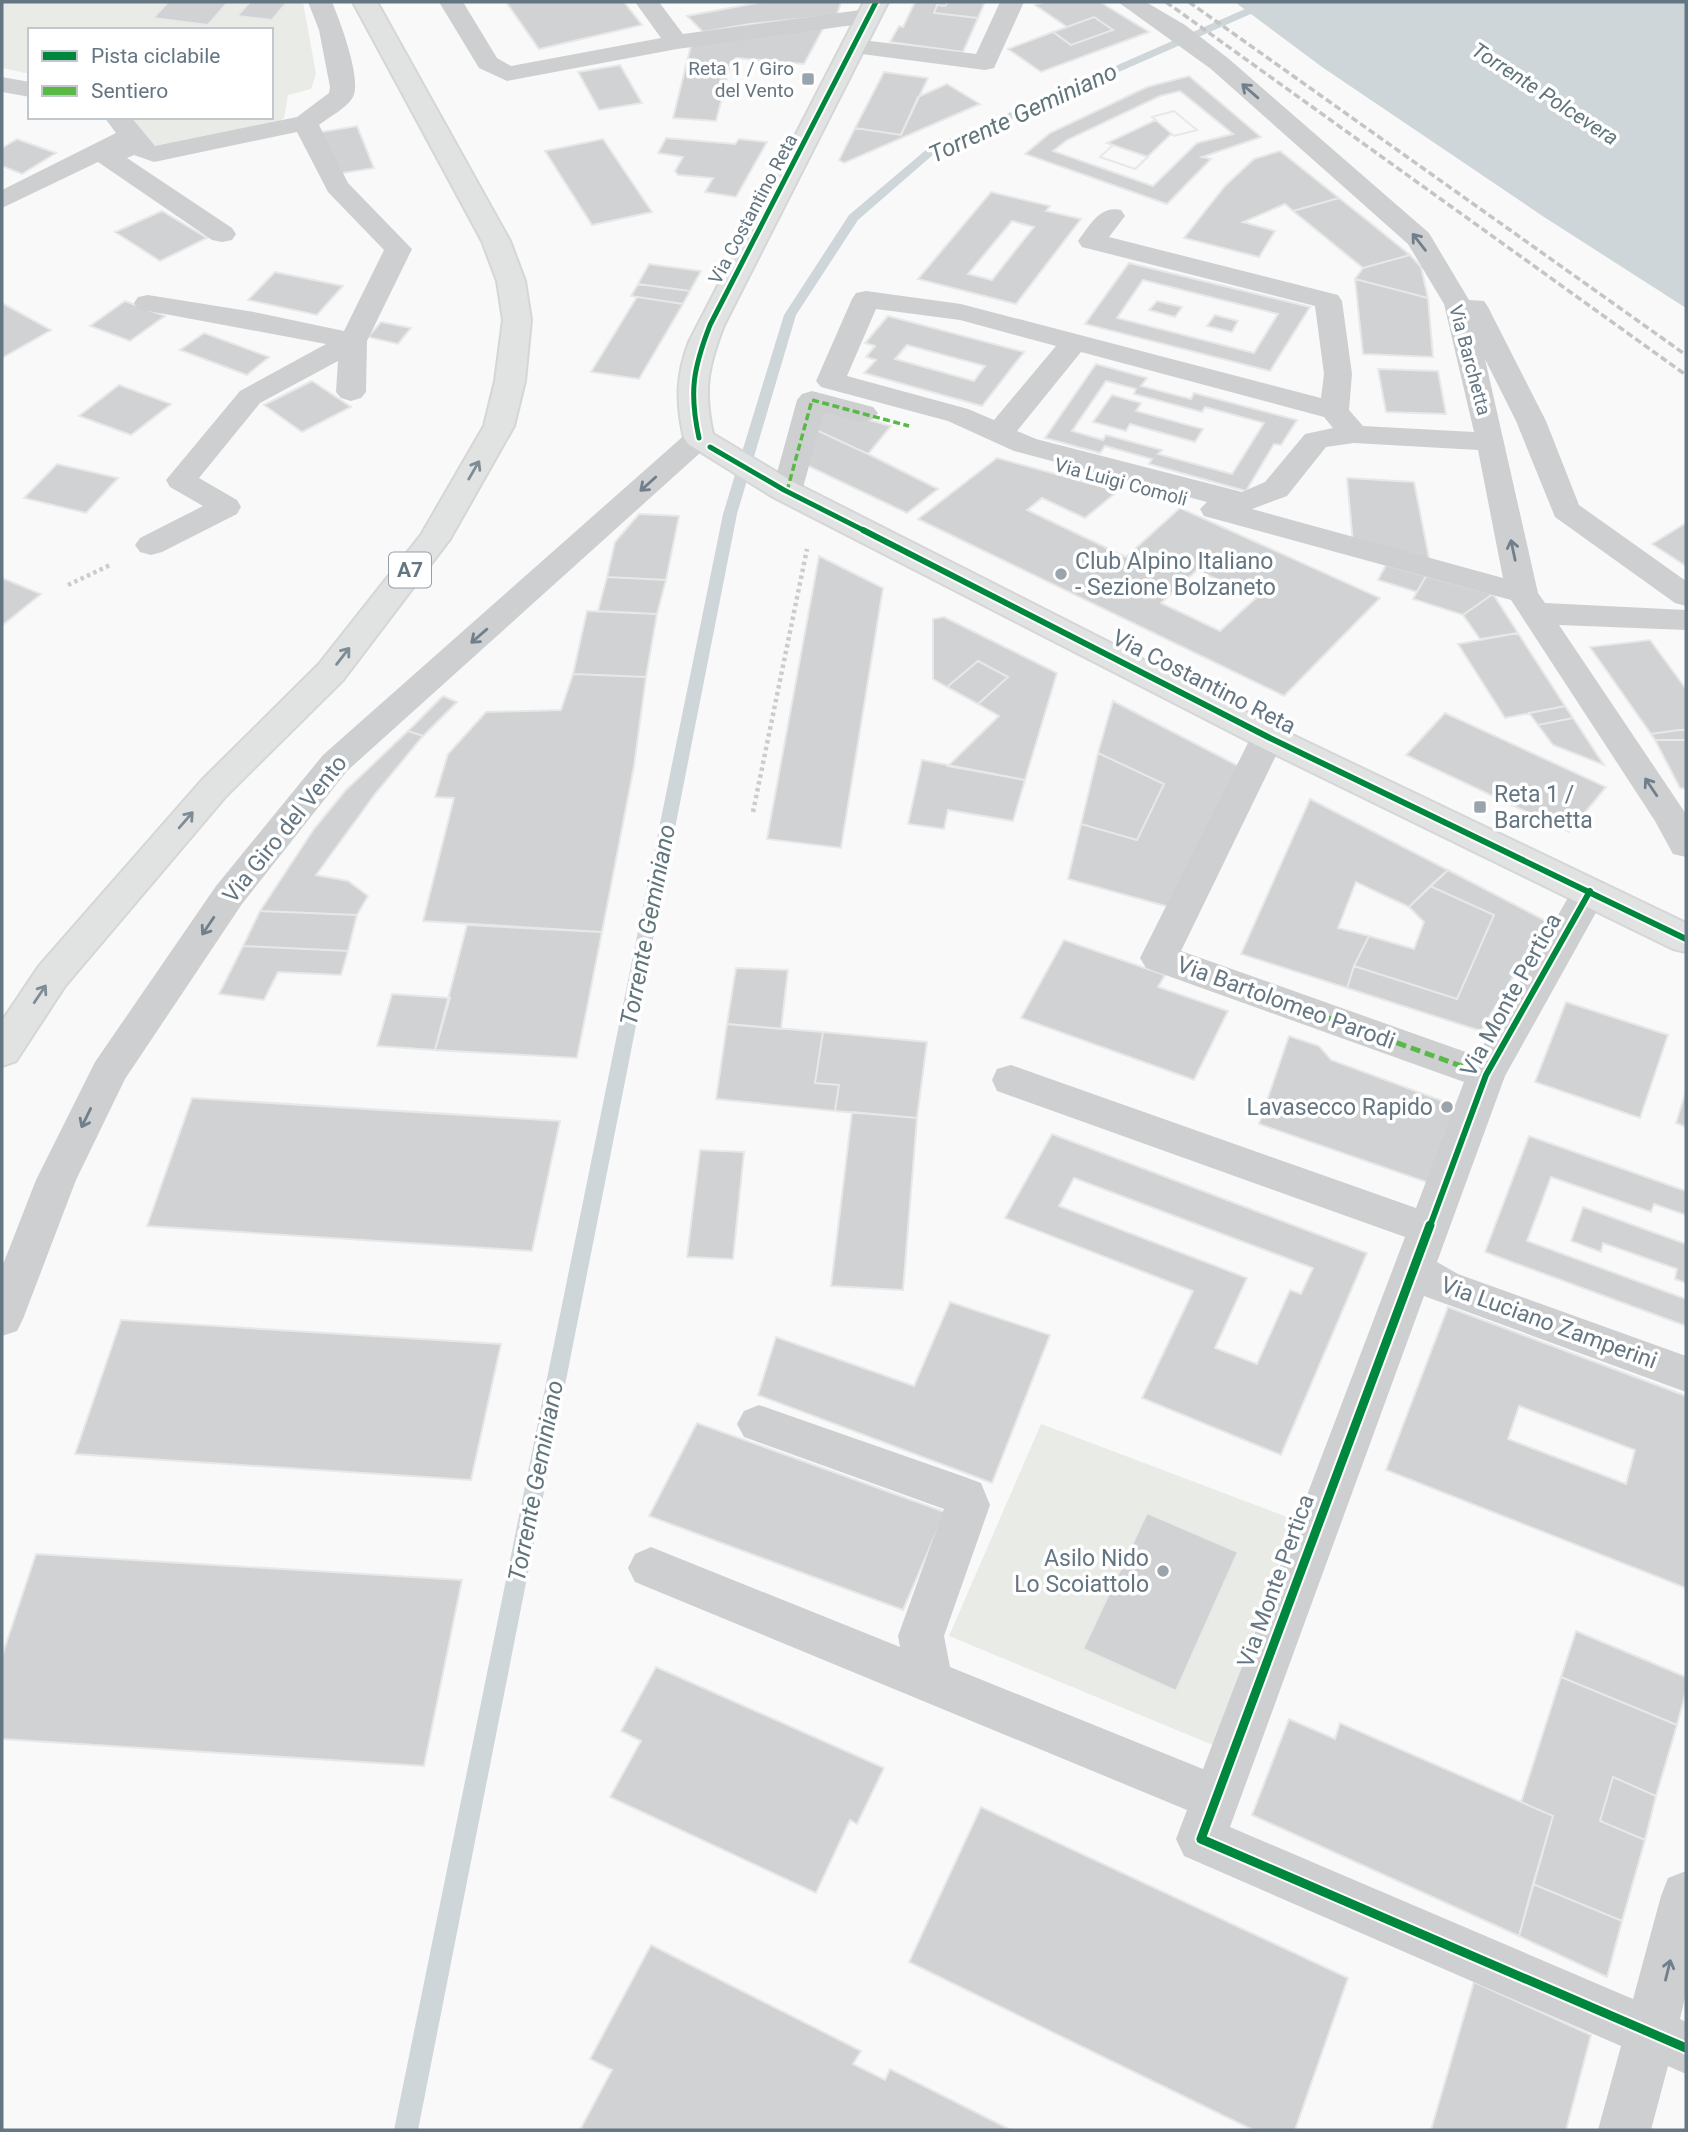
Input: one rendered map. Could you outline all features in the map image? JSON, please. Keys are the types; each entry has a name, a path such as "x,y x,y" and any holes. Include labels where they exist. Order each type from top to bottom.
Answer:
{"main road":[{"name":"A7","path":"2,1051 52,976 214,788 331,672 434,539 499,426 510,381 517,320 511,281 496,241 365,2"},
{"name":"Via Costantino Reta","path":"872,9 710,325 692,370 690,402 704,443 785,491 1268,737 1686,939"}],"street":[{"path":"130,132 146,152 161,154 304,123 341,96 343,87 331,30 320,2"},
{"path":"451,2 488,63 507,74 872,9"},
{"path":"647,2 677,42"},
{"path":"854,46 985,62 1012,2"},
{"name":"Via Barchetta","path":"1130,2 1176,30 1220,64 1419,239 1458,304 1528,603 1681,827"},
{"path":"2,85 28,90"},
{"path":"304,123 337,186 398,249 352,341 351,392"},
{"path":"2,200 130,132"},
{"path":"130,132 108,157 222,234"},
{"path":"1112,216 1092,241 1328,300 1338,374 1334,411"},
{"path":"1442,278 1469,297 1531,421 1566,510 1686,597"},
{"path":"1354,433 1334,411 961,312 866,299 831,381 958,415 1025,445 1244,502 1276,489 1316,440 1354,433 1491,442"},
{"path":"148,303 254,320 352,341"},
{"path":"158,330 182,310"},
{"path":"150,545 226,507 181,480 250,397 352,341"},
{"path":"999,433 1074,342"},
{"name":"Via Luigi Comoli","path":"785,491 812,400 1528,603 1686,620"},
{"name":"Via Giro del Vento","path":"2,1319 57,1180 109,1072 229,895 335,763 704,443"},
{"name":"Via Bartolomeo Parodi","path":"1268,737 1159,958 1486,1075"},
{"name":"Via Monte Pertica","path":"1590,891 1486,1075 1201,1839 1669,2040"},
{"path":"1011,1080 1420,1248"},
{"name":"Via Luciano Zamperini","path":"1420,1248 1443,1286 1686,1374"},
{"path":"759,1424 965,1497 968,1505 921,1636 929,1680"},
{"path":"651,1567 1216,1798"},
{"path":"1625,2130 1669,2040 1686,1896"}],"path":[{"path":"753,813 816,506"}],"shaded area":[{"path":"2,2 303,2 316,74 311,89 288,95 284,118 275,125 152,148 128,119 273,119 273,28 28,28 28,74 2,68"},
{"path":"1041,1424 1295,1520 1213,1745 949,1636"}],"water":[{"name":"Torrente Polcevera","path":"1235,2 1686,2 1686,308 1544,217 1322,67"}],"building":[{"path":"168,2 228,2 208,25 153,18"},
{"path":"250,2 287,2 272,20 237,16"},
{"path":"506,2 624,2 642,25 539,49"},
{"path":"762,2 841,2 837,15 703,32 687,16"},
{"path":"915,2 948,2 945,6 937,5 934,13 978,18 963,52 890,42 899,26 903,27"},
{"path":"948,2 985,2 978,18 934,13 937,5 945,6"},
{"path":"1044,2 1100,2 1149,32 1041,72 1008,49 1053,32 1071,45 1113,30 1094,17 1067,27 1035,5"},
{"path":"1094,17 1113,30 1071,45 1053,32"},
{"path":"824,27 804,64 736,58 731,62 716,121 673,118 691,45"},
{"path":"620,65 642,103 599,110 578,72"},
{"path":"884,72 928,78 901,135 855,128"},
{"path":"1189,76 1261,137 1202,157 1211,159 1167,204 1025,154 1050,133 1147,87","holes":["1174,111 1197,130 1174,136 1171,134 1135,169 1100,157 1113,145 1107,143 1156,120 1152,117"]},
{"path":"947,84 980,104 844,163 839,160 855,128 901,135 918,97"},
{"path":"1180,91 1233,134 1197,143 1153,186 1053,151 1067,140 1160,96"},
{"path":"1174,111 1197,130 1174,136 1152,117"},
{"path":"357,126 374,168 337,174 321,132"},
{"path":"666,138 735,144 739,139 767,142 736,197 705,192 713,178 678,175 675,171 683,157 658,153"},
{"path":"17,139 56,153 22,174 2,166 2,148"},
{"path":"603,139 652,212 592,225 545,151"},
{"path":"1113,145 1148,157 1135,169 1100,157"},
{"path":"1280,151 1339,198 1293,211 1285,204 1243,222 1275,231 1259,257 1184,238 1225,186 1254,159"},
{"path":"991,192 1050,206 1046,211 1081,219 1016,304 918,279"},
{"path":"1339,198 1410,255 1363,268 1293,211"},
{"path":"162,211 207,238 160,261 115,232"},
{"path":"1012,221 1034,227 992,280 968,274"},
{"path":"1410,255 1421,267 1428,298 1355,279 1363,268"},
{"path":"1129,263 1310,307 1270,371 1085,324"},
{"path":"649,264 701,271 690,291 638,284"},
{"path":"275,272 343,286 317,315 248,300"},
{"path":"1355,279 1428,298 1433,357 1363,354"},
{"path":"1143,280 1278,314 1254,353 1117,318"},
{"path":"638,284 690,291 683,304 631,296"},
{"path":"637,297 683,304 639,379 591,372"},
{"path":"125,301 165,316 130,341 90,326"},
{"path":"1157,301 1182,307 1175,317 1149,310"},
{"path":"2,303 51,330 2,358"},
{"path":"1215,315 1238,321 1232,332 1207,326"},
{"path":"888,316 1024,352 982,406 864,373 876,360 866,357 875,346 865,343"},
{"path":"381,322 411,328 398,344 368,337"},
{"path":"204,333 269,357 247,375 180,350"},
{"path":"907,345 985,366 974,381 895,359"},
{"path":"1096,364 1147,378 1141,386 1191,399 1194,393 1297,420 1281,445 1274,444 1246,491 1149,464 1152,459 1105,446 1100,453 1045,438"},
{"path":"1378,369 1438,371 1446,414 1386,412"},
{"path":"312,381 351,407 302,432 264,405"},
{"path":"1106,381 1136,389 1134,394 1202,412 1205,407 1264,423 1232,474 1158,454 1162,450 1106,435 1103,440 1072,431"},
{"path":"119,385 171,404 131,435 79,416"},
{"path":"1112,395 1141,403 1136,411 1203,429 1195,442 1130,424 1126,431 1093,422"},
{"path":"820,406 891,426 868,454 814,429"},
{"path":"814,429 938,489 907,513 804,464"},
{"path":"997,458 1118,491 1085,518 1042,498 1027,510 1126,557 1180,508 1380,598 1284,696 918,519","holes":["1197,570 1256,598 1220,631 1161,603"]},
{"path":"57,464 118,478 86,513 24,498"},
{"path":"1347,478 1414,482 1430,563 1353,543"},
{"path":"639,514 679,516 666,580 607,577 615,542"},
{"path":"1686,523 1686,566 1652,544"},
{"path":"819,556 883,588 841,848 767,839"},
{"path":"1386,565 1426,576 1417,592 1378,580"},
{"path":"1426,576 1493,594 1463,615 1413,599"},
{"path":"607,577 666,580 657,614 598,611"},
{"path":"2,578 41,594 4,624 2,623"},
{"path":"1493,594 1518,633 1480,639 1463,615"},
{"path":"587,611 657,614 646,677 573,674"},
{"path":"944,617 1057,673 1025,780 948,766 999,716 978,704 1008,677 978,661 947,687 933,679 933,619"},
{"path":"1518,633 1565,706 1505,718 1458,644"},
{"path":"1650,640 1686,689 1686,729 1651,734 1590,647"},
{"path":"978,661 1008,677 978,704 947,687"},
{"path":"573,674 646,677 634,766 602,932 423,921 454,798 435,797 448,754 486,712 561,710"},
{"path":"443,696 457,702 423,736 408,731"},
{"path":"1113,701 1248,771 1180,910 1068,879 1081,824 1137,840 1164,784 1098,753"},
{"path":"1565,706 1573,718 1538,725 1529,713"},
{"path":"1445,713 1606,787 1569,832 1406,755"},
{"path":"1573,718 1604,765 1553,745 1538,725"},
{"path":"1686,729 1686,740 1655,740 1651,734"},
{"path":"408,731 423,736 375,794 316,875 348,881 368,896 357,915 260,911 314,829 345,791"},
{"path":"1655,740 1686,740 1686,789 1680,788"},
{"path":"1098,753 1164,784 1137,840 1081,824"},
{"path":"922,760 1025,780 1013,821 948,810 944,829 908,824"},
{"path":"1310,799 1448,870 1409,907 1356,882 1338,928 1369,936 1354,966 1347,988 1241,954"},
{"path":"1448,870 1546,921 1481,1031 1347,988 1354,966 1457,999 1494,915 1430,886"},
{"path":"1430,886 1494,915 1457,999 1354,966 1369,936 1414,949 1424,922 1409,907"},
{"path":"260,911 357,915 348,951 243,946"},
{"path":"467,925 602,932 577,1058 435,1050"},
{"path":"1064,940 1165,975 1158,987 1228,1011 1194,1080 1021,1018"},
{"path":"243,946 348,951 341,975 278,972 264,1000 219,994"},
{"path":"736,968 788,970 781,1029 727,1024"},
{"path":"392,994 450,998 435,1050 377,1046"},
{"path":"1566,1002 1668,1035 1640,1118 1535,1082"},
{"path":"727,1024 823,1032 815,1083 839,1085 835,1111 716,1099"},
{"path":"823,1032 927,1042 917,1118 835,1111 839,1085 815,1083"},
{"path":"1289,1036 1319,1046 1331,1060 1459,1107 1432,1184 1259,1124"},
{"path":"1686,1091 1686,1127 1676,1123"},
{"path":"192,1098 560,1121 532,1251 147,1226"},
{"path":"852,1112 917,1118 903,1290 831,1286"},
{"path":"1052,1134 1367,1253 1281,1455 1142,1398 1193,1291 1005,1218"},
{"path":"1529,1136 1686,1191 1686,1326 1485,1252"},
{"path":"700,1150 744,1152 733,1259 687,1257"},
{"path":"1551,1177 1651,1212 1654,1204 1686,1215 1686,1299 1527,1241"},
{"path":"1074,1178 1313,1268 1301,1294 1290,1290 1257,1364 1215,1348 1247,1278 1059,1206"},
{"path":"1583,1207 1686,1244 1686,1283 1675,1279 1677,1269 1603,1243 1601,1252 1571,1241"},
{"path":"950,1302 1050,1335 992,1483 758,1395 776,1337 914,1386"},
{"path":"1448,1307 1686,1396 1686,1588 1386,1470","holes":["1519,1406 1635,1450 1626,1484 1508,1439"]},
{"path":"121,1320 501,1344 471,1480 75,1454"},
{"path":"697,1423 945,1512 903,1610 649,1516"},
{"path":"1147,1513 1238,1552 1176,1691 1083,1649"},
{"path":"36,1554 462,1580 424,1766 2,1739 2,1656"},
{"path":"1576,1631 1686,1677 1686,1691 1677,1725 1561,1677"},
{"path":"656,1667 884,1768 857,1824 850,1820 816,1893 610,1797 641,1741 621,1731"},
{"path":"1561,1677 1677,1725 1656,1796 1613,1777 1600,1821 1645,1840 1622,1921 1533,1884 1553,1816 1521,1802"},
{"path":"1289,1719 1335,1739 1340,1723 1553,1816 1519,1936 1252,1815"},
{"path":"1613,1777 1656,1796 1645,1840 1600,1821"},
{"path":"981,1807 1348,1978 1295,2130 1253,2130 909,1962"},
{"path":"1533,1884 1622,1921 1607,1977 1519,1936"},
{"path":"651,1945 861,2051 853,2064 885,2080 890,2069 1011,2130 581,2128 612,2070 590,2059"},
{"path":"1474,1982 1591,2035 1566,2130 1431,2130"}],"waterway":[{"name":"Torrente Geminiano","path":"406,2130 730,514 790,315 853,218 931,151 1249,11 1283,2"}],"railway":[{"path":"1166,2 1686,375"},
{"path":"1189,2 1686,355"}],"marked path":[{"path":"787,491 812,400 909,426"},
{"path":"1312,1012 1486,1075"}],"cycle path":[{"path":"699,438 692,405 692,380 710,325 876,2"},
{"path":"710,447 784,490 1268,737 1686,939"},
{"path":"1590,891 1486,1075 1201,1839 1686,2048"}],"place":[{"name":"Reta 1 / Giro del Vento","path":"808,79"},
{"name":"Club Alpino Italiano - Sezione Bolzaneto","path":"1061,574"},
{"name":"Reta 1 / Barchetta","path":"1480,807"},
{"name":"Lavasecco Rapido","path":"1447,1107"},
{"name":"Asilo Nido Lo Scoiattolo","path":"1163,1571"}]}
